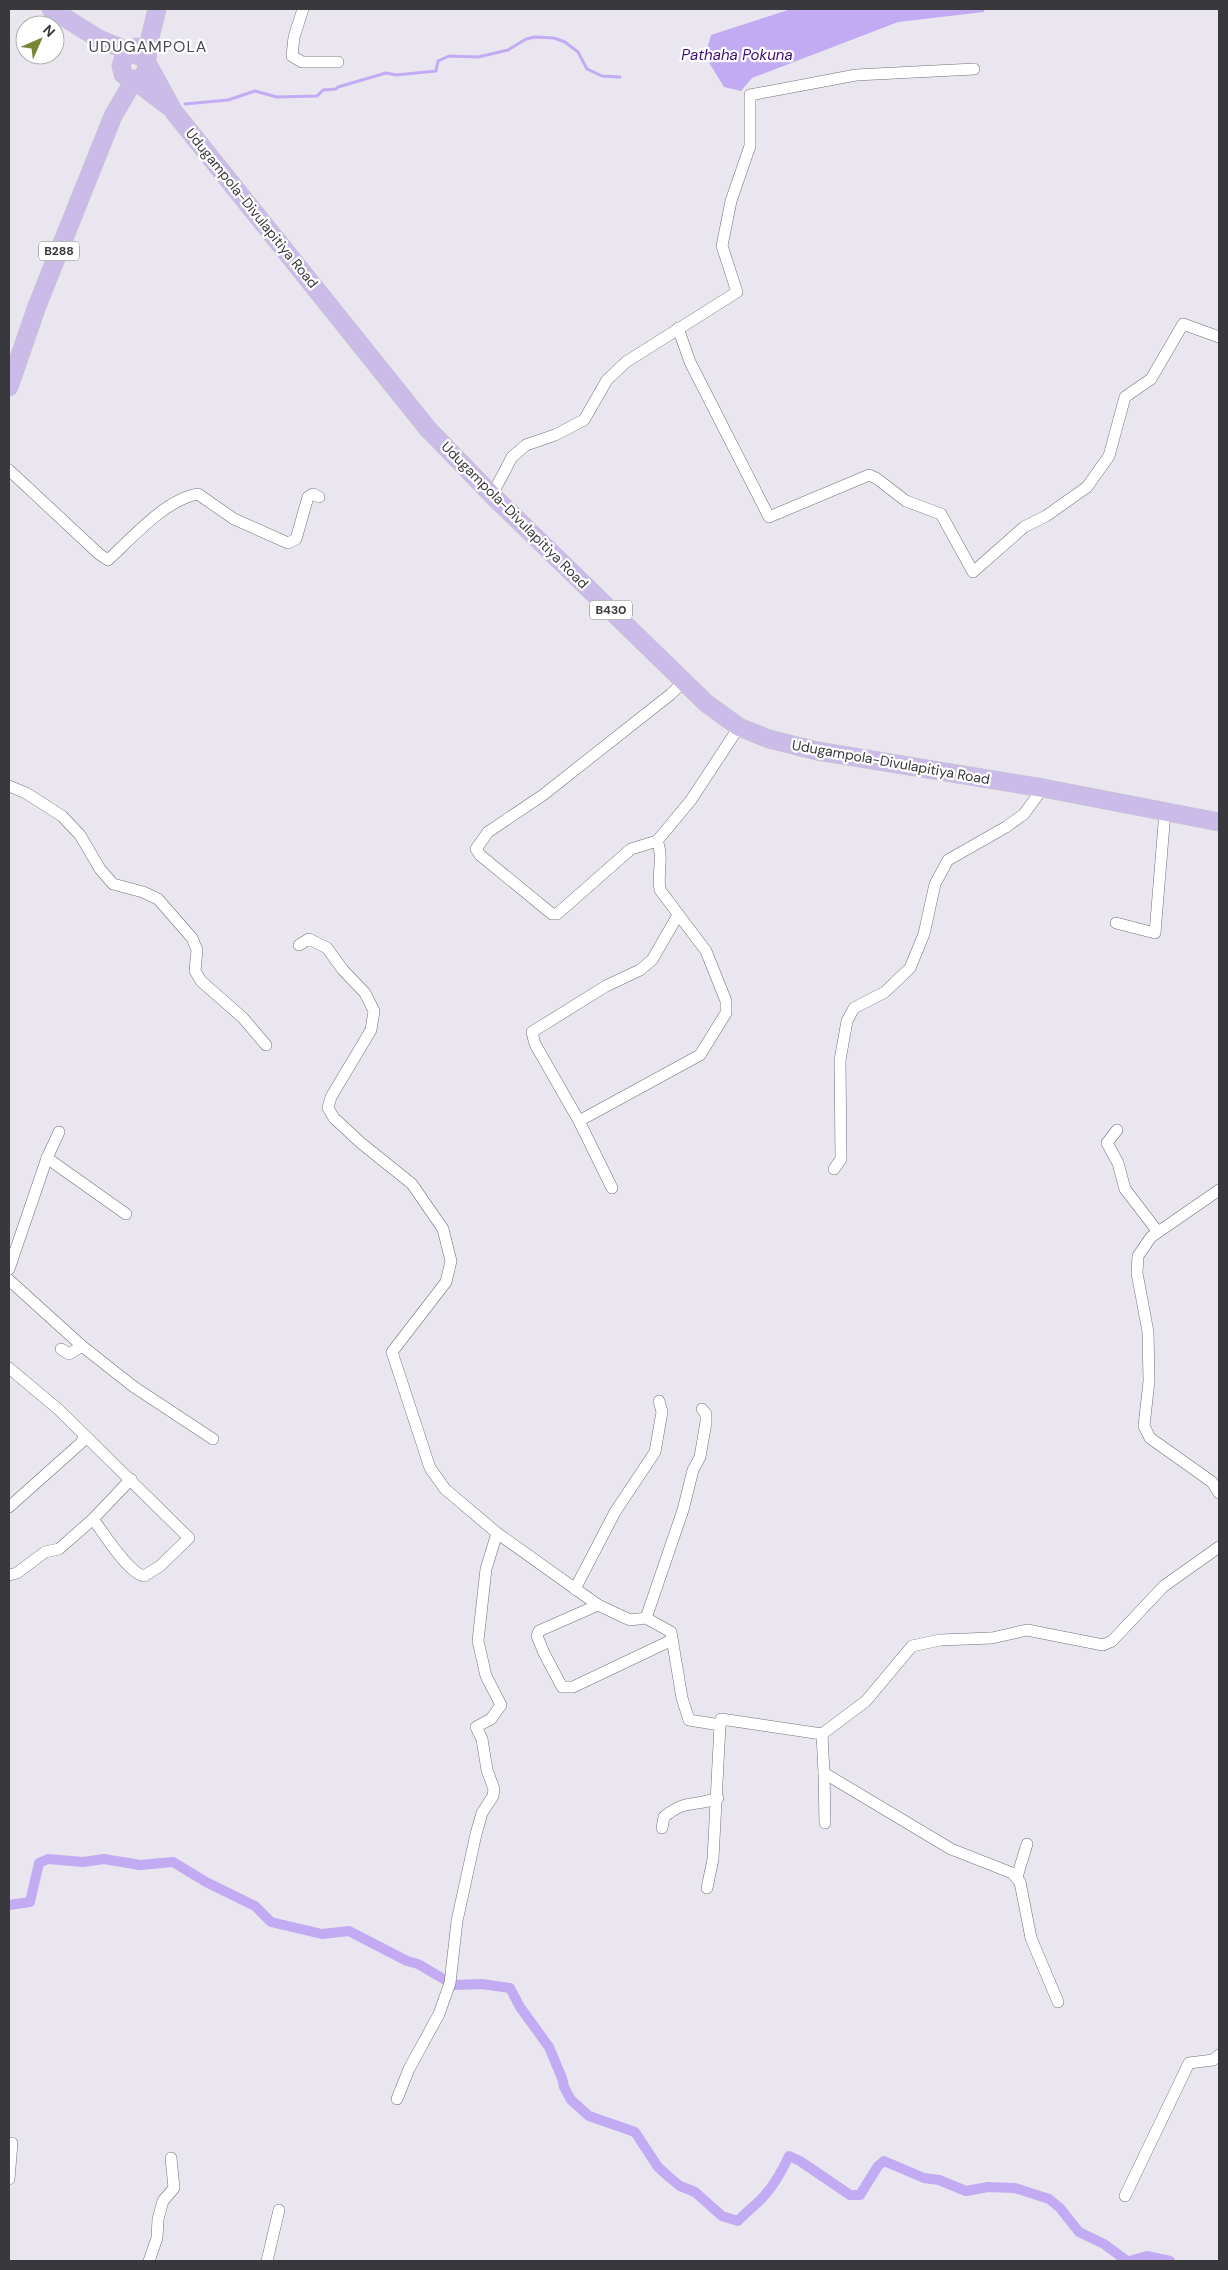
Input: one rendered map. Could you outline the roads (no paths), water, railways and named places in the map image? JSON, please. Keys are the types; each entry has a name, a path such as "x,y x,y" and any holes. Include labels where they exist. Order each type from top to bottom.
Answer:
{"main road":[{"path":"51,9 99,39 139,57 147,66 144,76 128,75"},
{"path":"139,57 156,9"},
{"name":"Udugampola-Divulapitiya Road","path":"99,39 128,75 174,112"},
{"name":"Udugampola-Divulapitiya Road","path":"139,57 174,112 428,429 706,703 739,727 769,739 817,752 1044,788 1219,822"},
{"name":"B288","path":"9,387 37,306 128,75"}],"street":[{"path":"303,9 294,37 292,56 302,62 338,62"},
{"path":"492,494 512,457 526,445 555,435 584,420 607,380 626,362 737,292 722,246 731,201 750,146 750,95 856,75 974,69"},
{"path":"678,328 690,362 768,517 868,475 876,478 906,501 941,514 973,572 1024,527 1046,516 1087,487 1109,456 1125,397 1151,379 1183,324 1219,337"},
{"path":"9,470 98,554 108,560 168,506 187,496 198,494 234,519 288,543 296,539 308,497 313,494 319,497"},
{"path":"684,681 671,694 543,795 488,832 476,849 480,856 552,914 557,914 631,848 657,841 691,800 739,727"},
{"path":"9,786 26,793 62,816 80,834 100,869 113,884 143,892 158,899 192,938 197,950 195,970 201,981 243,1018 266,1045"},
{"path":"834,1169 842,1158 840,1060 847,1021 854,1008 885,992 910,968 924,934 935,884 948,860 1006,827 1024,814 1044,788"},
{"path":"1116,923 1155,933 1165,812"},
{"path":"579,1121 700,1055 726,1013 726,1002 706,951 660,890 658,880 661,849 657,841"},
{"path":"612,1188 579,1121 536,1044 532,1032 606,986 640,970 652,960 678,915"},
{"path":"299,945 308,939 327,948 343,970 366,993 374,1011 372,1030 331,1097 328,1108 334,1118 412,1184 443,1229 451,1261 446,1282 392,1352 430,1468 445,1489 497,1533 574,1589 598,1605 630,1620 646,1618 671,1632 682,1698 689,1720 720,1725"},
{"path":"1117,1130 1107,1143 1118,1163 1125,1189 1158,1232"},
{"path":"9,1269 47,1158 59,1132"},
{"path":"47,1158 126,1214"},
{"path":"1219,1190 1151,1237 1138,1256 1137,1273 1148,1332 1149,1381 1144,1426 1150,1438 1212,1482 1219,1493"},
{"path":"9,1280 82,1346 134,1387 213,1439"},
{"path":"61,1349 70,1354 82,1346"},
{"path":"9,1368 58,1409 189,1538 160,1566 144,1576 139,1575 118,1554 93,1519"},
{"path":"574,1589 615,1512 655,1452 662,1412 659,1401"},
{"path":"646,1618 683,1510 693,1470 700,1457 706,1422 706,1414 702,1410"},
{"path":"9,1507 82,1442 84,1435"},
{"path":"9,1575 17,1572 45,1552 59,1549 93,1519 131,1479"},
{"path":"397,2099 409,2069 438,2014 450,1983 457,1921 476,1834 482,1813 493,1796 494,1789 487,1770 482,1740 476,1727 490,1718 501,1705 486,1676 478,1641 486,1569 497,1533"},
{"path":"706,1888 713,1859 718,1798 721,1719 822,1734 866,1702 912,1646 940,1640 992,1638 1028,1630 1102,1645 1112,1641 1164,1586 1219,1547"},
{"path":"598,1605 540,1632 537,1636 562,1687 573,1687 672,1640"},
{"path":"822,1734 825,1823"},
{"path":"824,1772 951,1849 1012,1873 1017,1877 1020,1882 1031,1938 1058,2002"},
{"path":"662,1828 664,1818 676,1807 689,1803 699,1804 718,1798"},
{"path":"1017,1877 1027,1844"},
{"path":"1124,2196 1189,2063 1213,2060 1219,2055"},
{"path":"9,2179 12,2143"},
{"path":"149,2261 157,2238 158,2219 163,2201 174,2188 171,2158"},
{"path":"266,2261 279,2210"}],"water":[{"name":"Pathaha Pokuna","path":"791,9 984,9 984,12 898,22 752,78 741,91 724,87 705,56 711,35"}],"waterway":[{"path":"185,104 228,100 255,91 277,97 317,96 323,90 336,89 386,73 396,75 436,71 438,61 449,56 478,57 508,50 526,39 535,37 554,38 565,42 578,52 587,69 602,76 620,77"},
{"path":"9,1905 30,1902 39,1863 48,1859 83,1862 104,1859 140,1865 173,1862 206,1882 255,1906 271,1922 322,1934 349,1931 407,1961 418,1964 454,1985 482,1984 510,1988 520,2007 549,2047 571,2100 589,2116 635,2132 658,2167 680,2186 695,2192 722,2216 738,2221 768,2191 789,2156 800,2161 850,2195 860,2195 878,2166 884,2161 924,2178 939,2180 966,2191 988,2187 1015,2188 1049,2199 1060,2208 1079,2232 1104,2244 1127,2261"},
{"path":"1129,2261 1147,2256 1170,2261"}],"district":[{"name":"UDUGAMPOLA","path":"148,46"}]}
